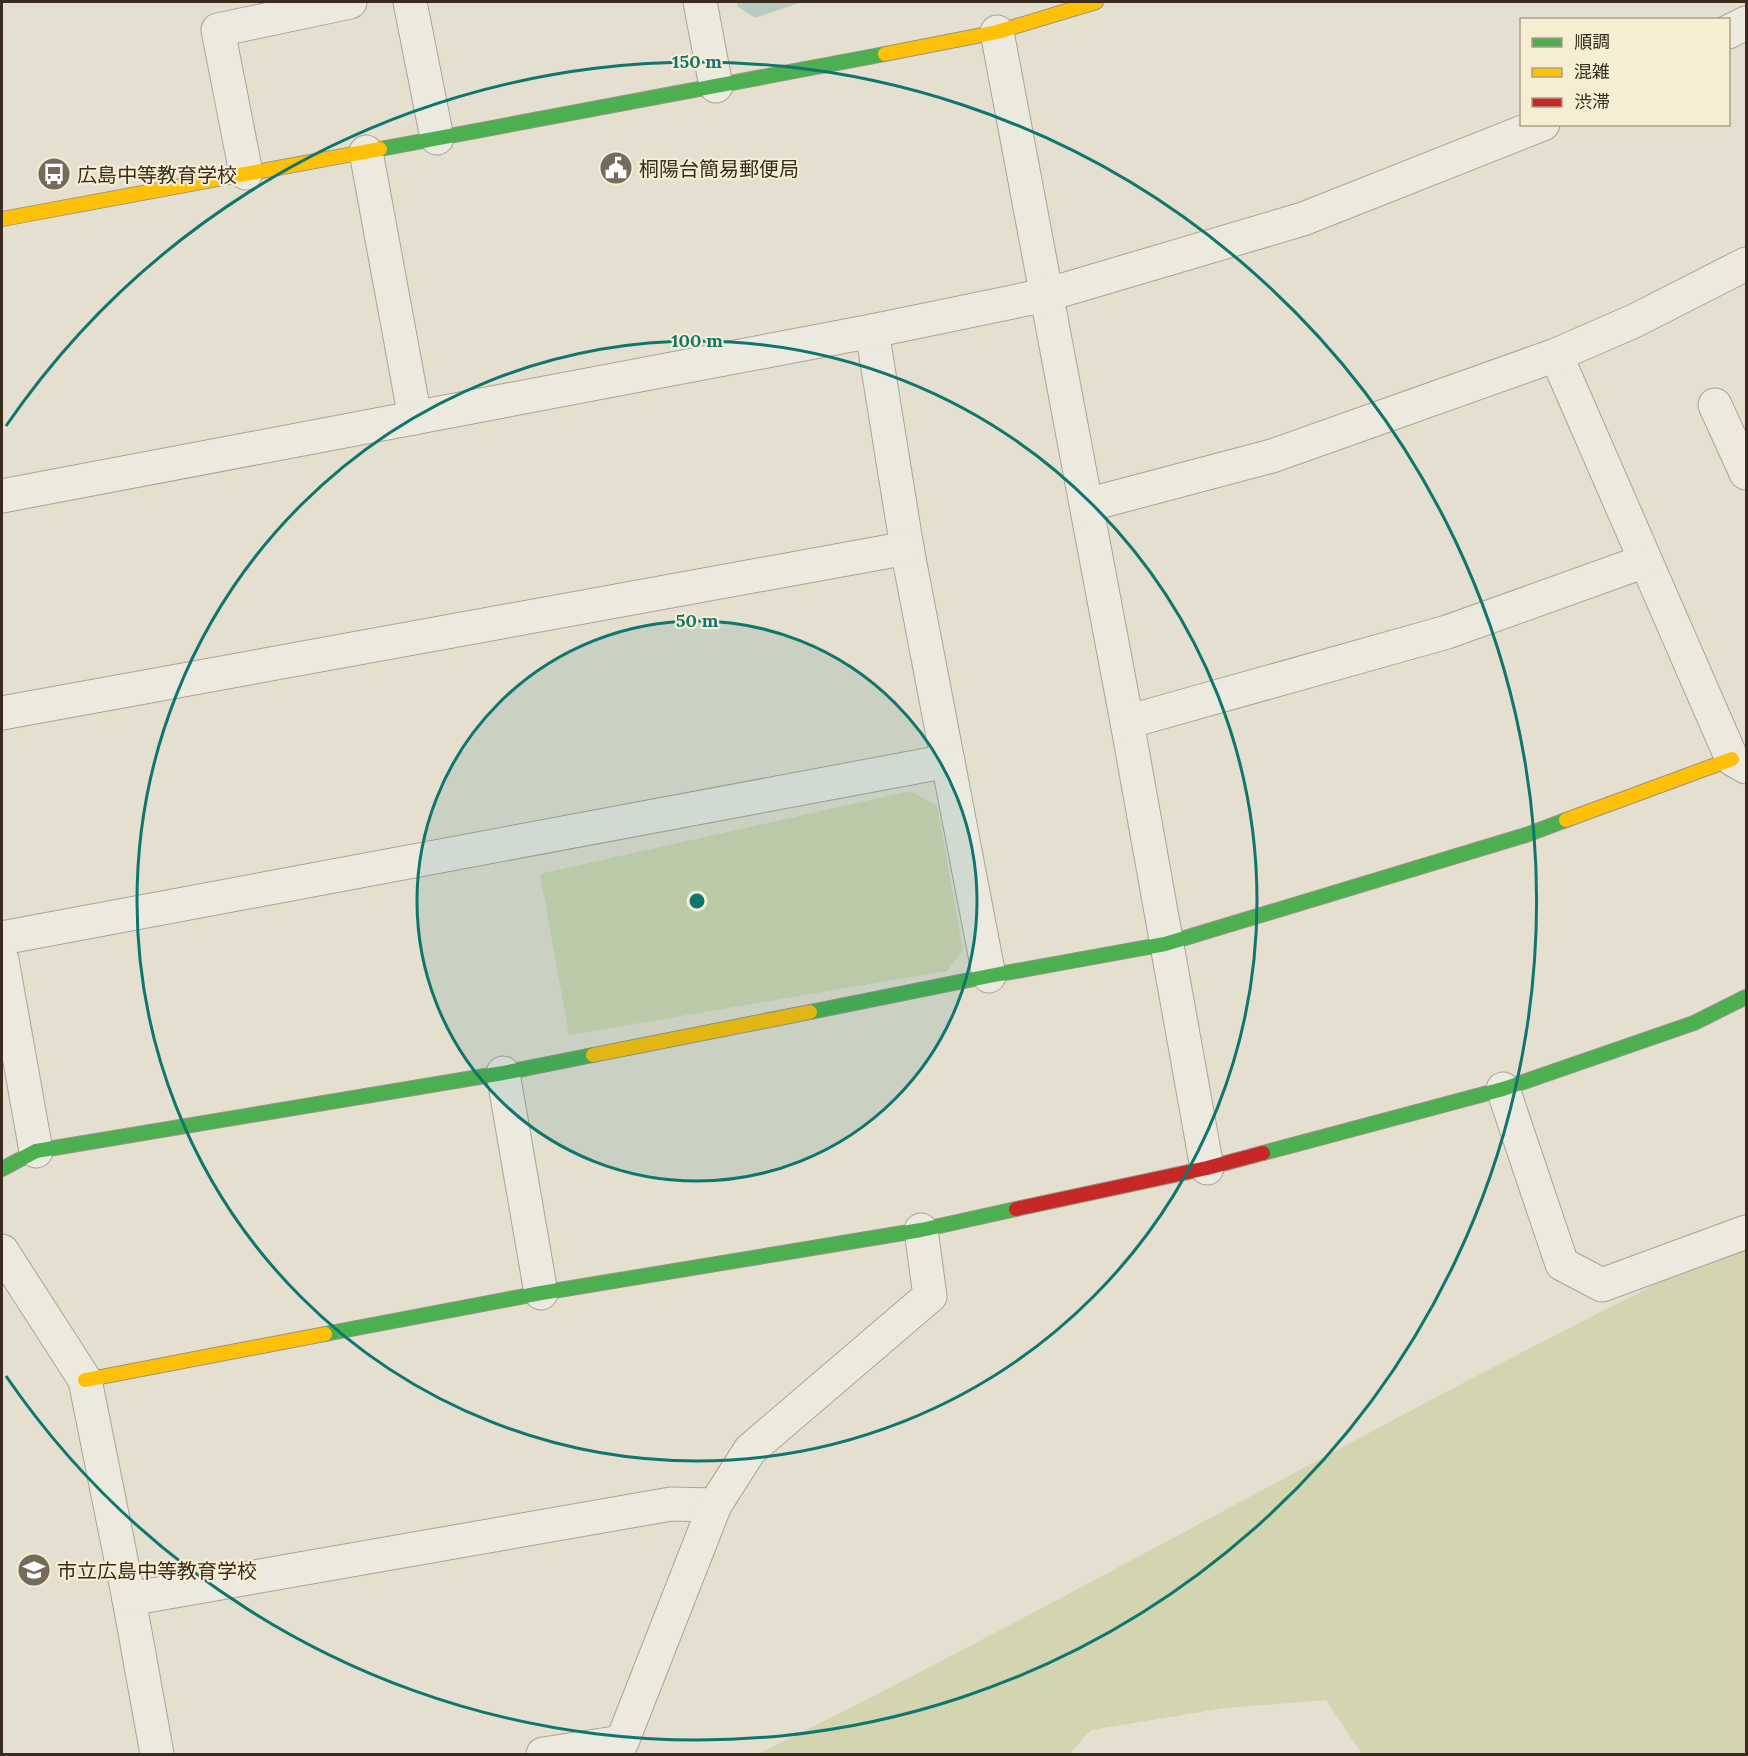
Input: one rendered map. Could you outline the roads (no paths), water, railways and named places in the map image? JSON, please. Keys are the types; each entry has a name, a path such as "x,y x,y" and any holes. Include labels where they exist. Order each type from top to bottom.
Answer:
{"street":[{"path":"246,173 218,30 350,2"},
{"path":"410,2 437,138"},
{"path":"700,2 716,86"},
{"path":"2,219 878,56 997,32 1096,2"},
{"path":"1730,31 1746,23"},
{"path":"997,32 1087,505 1207,1168"},
{"path":"2,496 872,331 1046,295 1303,219 1539,126"},
{"path":"366,152 415,418"},
{"path":"1087,505 1272,456 1556,355 1634,321 1746,264"},
{"path":"872,331 907,548 989,976"},
{"path":"2,1169 36,1151 503,1073 989,976 1165,944 1526,835 1739,763 1645,561 1556,355"},
{"path":"1715,405 1746,473"},
{"path":"2,713 907,548"},
{"path":"1127,722 1447,632 1645,561"},
{"path":"2,938 948,761"},
{"path":"2,960 36,1151"},
{"path":"85,1380 541,1293 921,1230 1207,1168 1503,1089 1695,1023 1746,998"},
{"path":"503,1073 541,1293"},
{"path":"1503,1089 1562,1264 1602,1285 1746,1232"},
{"path":"543,1755 624,1749 715,1505 750,1450 930,1296 921,1230"},
{"path":"2,1251 85,1380 129,1599 157,1755"},
{"path":"129,1599 671,1504 715,1505"}],"place":[{"name":"桐陽台簡易郵便局","path":"616,168"},
{"name":"広島中等教育学校","path":"54,174"},
{"name":"市立広島中等教育学校","path":"34,1570"}]}
